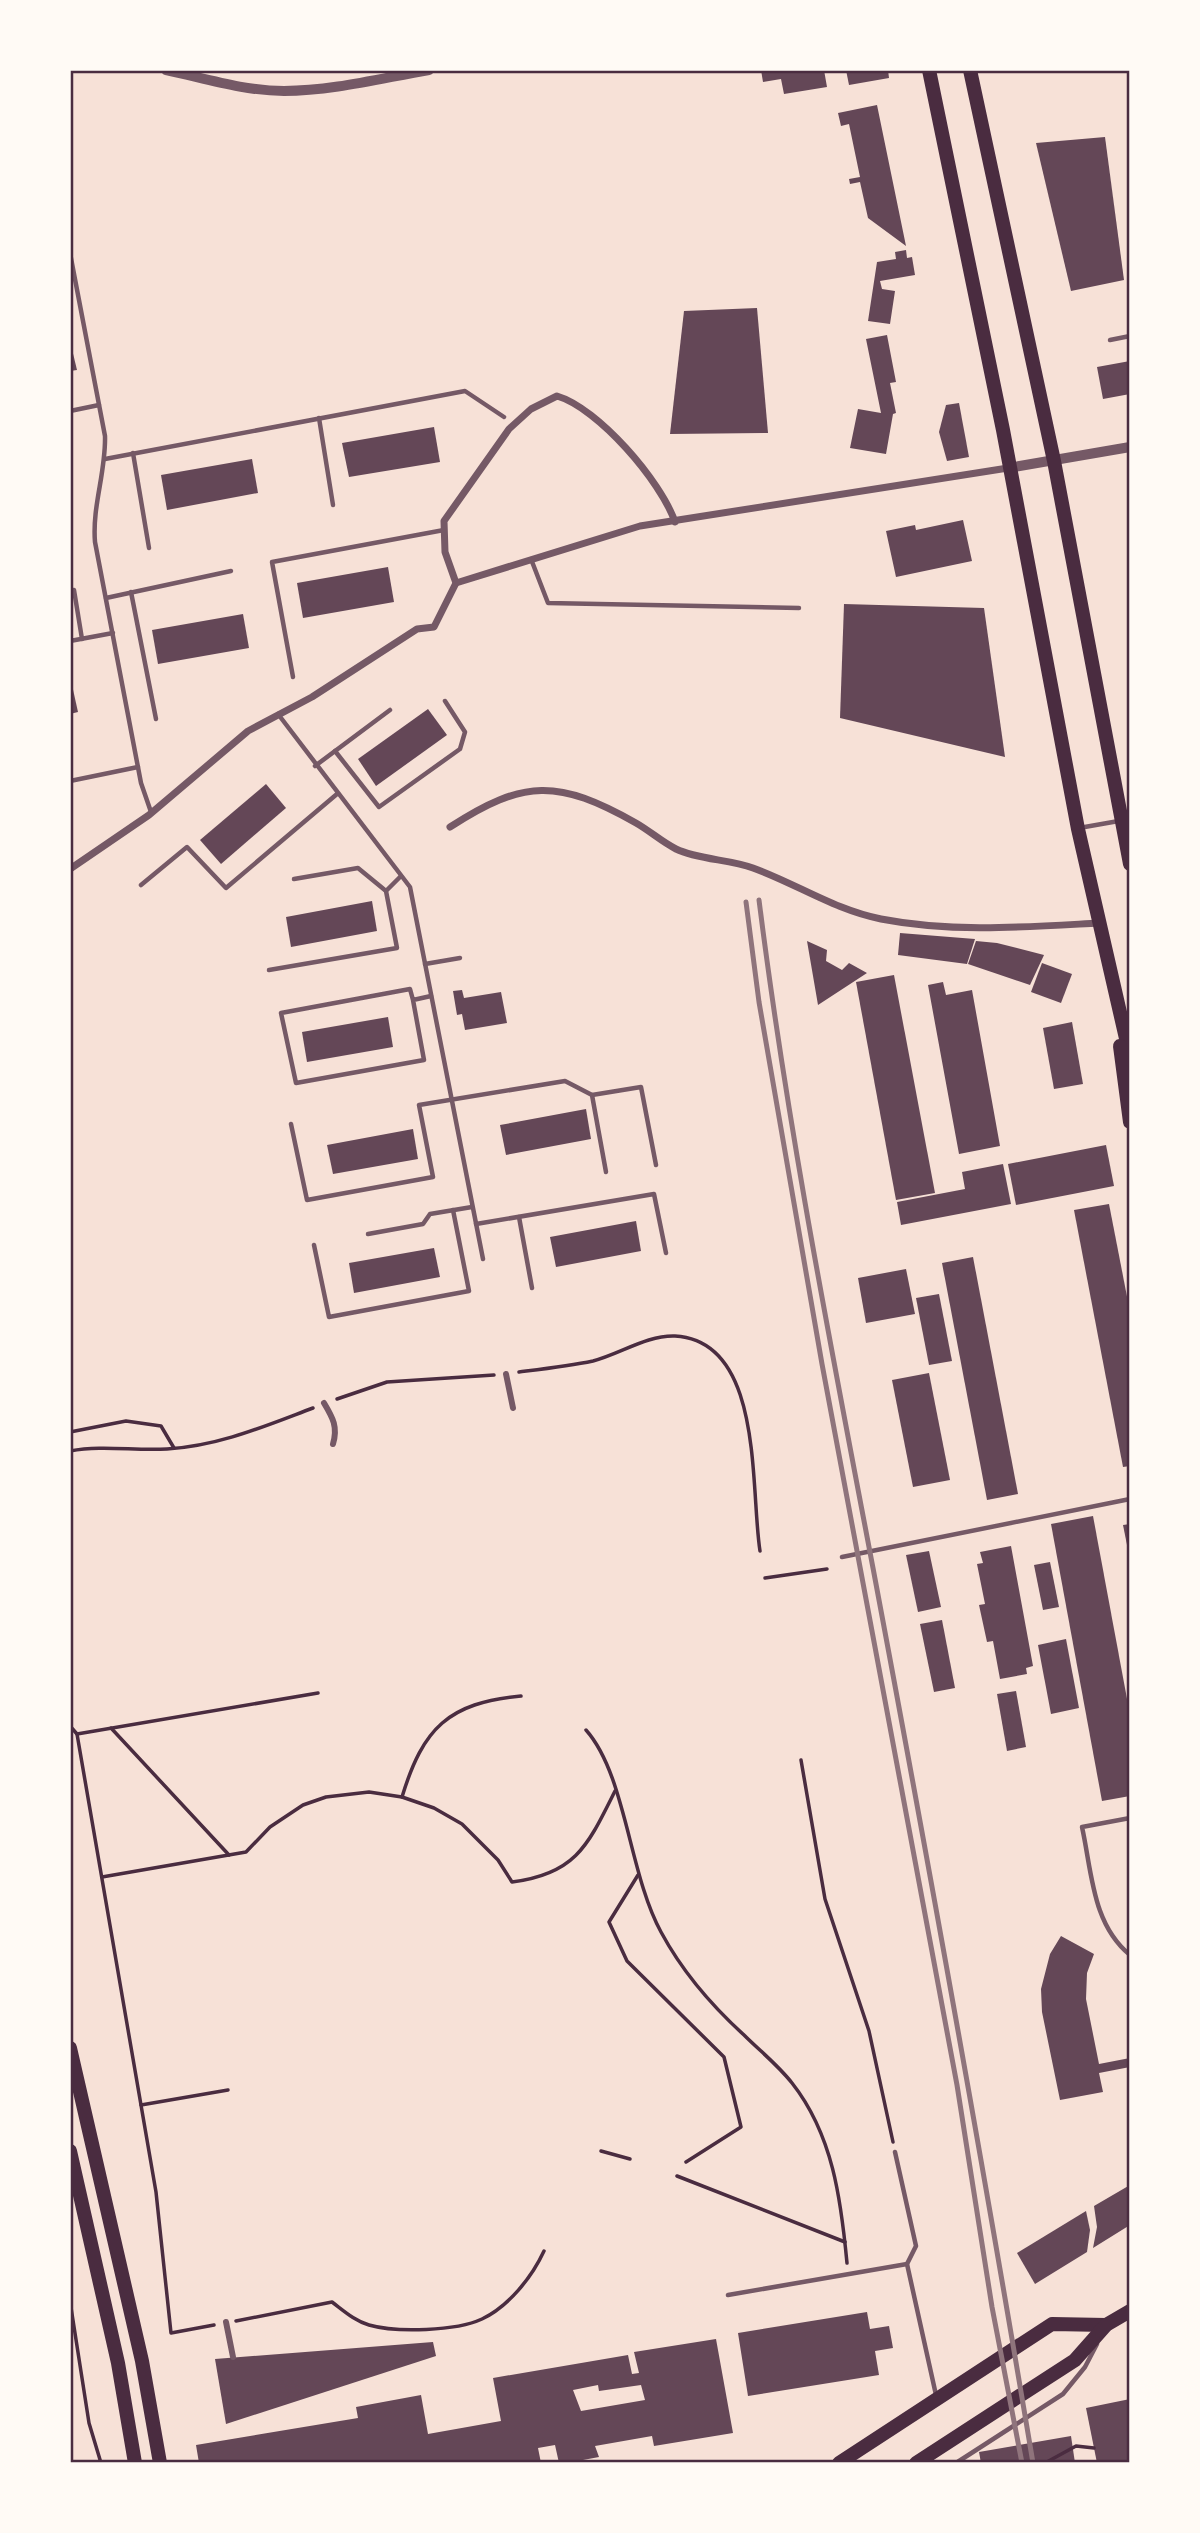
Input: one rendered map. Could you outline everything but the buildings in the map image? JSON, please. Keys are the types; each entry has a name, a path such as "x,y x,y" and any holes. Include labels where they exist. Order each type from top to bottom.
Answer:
{"main road":[{"path":"929,70 1078,829 1130,1056"},
{"path":"970,70 1054,461 1126,820 1130,864"},
{"path":"1111,972 1130,1122"},
{"path":"70,2048 142,2361 160,2463"},
{"path":"70,2151 118,2363 135,2463"},
{"path":"916,2463 1075,2360 1106,2325 1130,2311"},
{"path":"839,2463 1052,2324 1106,2325"}],"street":[{"path":"166,70 248,87 284,91 338,86 429,70"},
{"path":"456,583 445,552 444,521 509,429 531,409 557,396 573,401 631,453 660,492 675,522"},
{"path":"70,869 149,816 248,731 312,697 417,629 434,626 456,583 618,531 1130,447"},
{"path":"450,827 481,807 504,797 528,790 553,789 607,808 678,850 753,867 843,908 880,919 974,929 1099,923"},
{"path":"506,1374 513,1408"},
{"path":"324,1403 337,1431 333,1444"},
{"path":"226,2322 233,2357"}],"lane":[{"path":"70,253 99,405 105,459 94,525 138,767 151,810 149,816"},
{"path":"1110,340 1130,336"},
{"path":"105,459 465,391 504,417"},
{"path":"70,411 99,405"},
{"path":"318,418 333,505"},
{"path":"133,453 149,548"},
{"path":"293,677 272,562 445,530"},
{"path":"530,558 548,603 799,608"},
{"path":"106,598 231,571"},
{"path":"70,591 74,590 82,639"},
{"path":"131,593 156,719"},
{"path":"70,641 113,633"},
{"path":"335,751 379,807 460,749 465,732 444,701"},
{"path":"316,766 390,710"},
{"path":"278,713 410,887 482,1259"},
{"path":"70,781 138,767"},
{"path":"141,885 187,847 226,888 337,794"},
{"path":"1078,829 1126,820"},
{"path":"269,971 397,948 386,891 358,868 293,879"},
{"path":"386,891 401,876"},
{"path":"425,964 460,957"},
{"path":"410,989 413,1000 424,1060 296,1083 281,1013 410,989"},
{"path":"413,1000 431,996"},
{"path":"291,1124 307,1200 433,1177 419,1105 565,1081 592,1095 641,1087 656,1165"},
{"path":"592,1095 606,1172"},
{"path":"476,1224 654,1194 666,1253"},
{"path":"368,1234 423,1224 430,1214 472,1207"},
{"path":"314,1245 329,1317 469,1291 453,1210"},
{"path":"519,1217 532,1288"},
{"path":"842,1557 1130,1499"},
{"path":"1130,1818 1082,1827 1101,1920 1116,1943 1130,1955"},
{"path":"895,2152 916,2246 907,2264 937,2399"},
{"path":"728,2295 907,2264"},
{"path":"956,2463 1063,2394 1085,2367 1106,2325"}],"path":[{"path":"70,1451 91,1447 174,1448 229,1440 387,1382 506,1374 594,1360 652,1339 675,1336 703,1343 726,1361 744,1406 760,1551"},
{"path":"70,1432 126,1421 161,1426 174,1448"},
{"path":"765,1578 827,1569"},
{"path":"77,1734 318,1693"},
{"path":"402,1797 422,1747 431,1732 444,1720 475,1704 521,1696"},
{"path":"70,1726 77,1734 156,2192 171,2333 332,2302 352,2318 385,2328 443,2328 466,2323 482,2319 511,2296 531,2275 544,2251"},
{"path":"111,1728 230,1855"},
{"path":"586,1730 595,1740 614,1791 638,1875 660,1931 681,1964 713,2005 793,2084 816,2120 839,2191 848,2263"},
{"path":"801,1760 825,1899 869,2031 895,2152"},
{"path":"102,1877 246,1852 270,1826 303,1805 348,1793 385,1793 434,1808 462,1824 498,1860 512,1882 547,1875 564,1867 601,1821 614,1791"},
{"path":"638,1875 609,1922 627,1961 724,2057 741,2127 686,2162"},
{"path":"141,2105 228,2090"},
{"path":"601,2151 630,2159"},
{"path":"677,2176 845,2242"},
{"path":"70,2301 89,2423 101,2463"},
{"path":"1045,2463 1076,2446 1094,2448"}],"railway":[{"path":"759,900 811,1235 935,1903 1033,2463"},
{"path":"746,902 759,1002 822,1364 957,2085 992,2307 1022,2463"}]}
